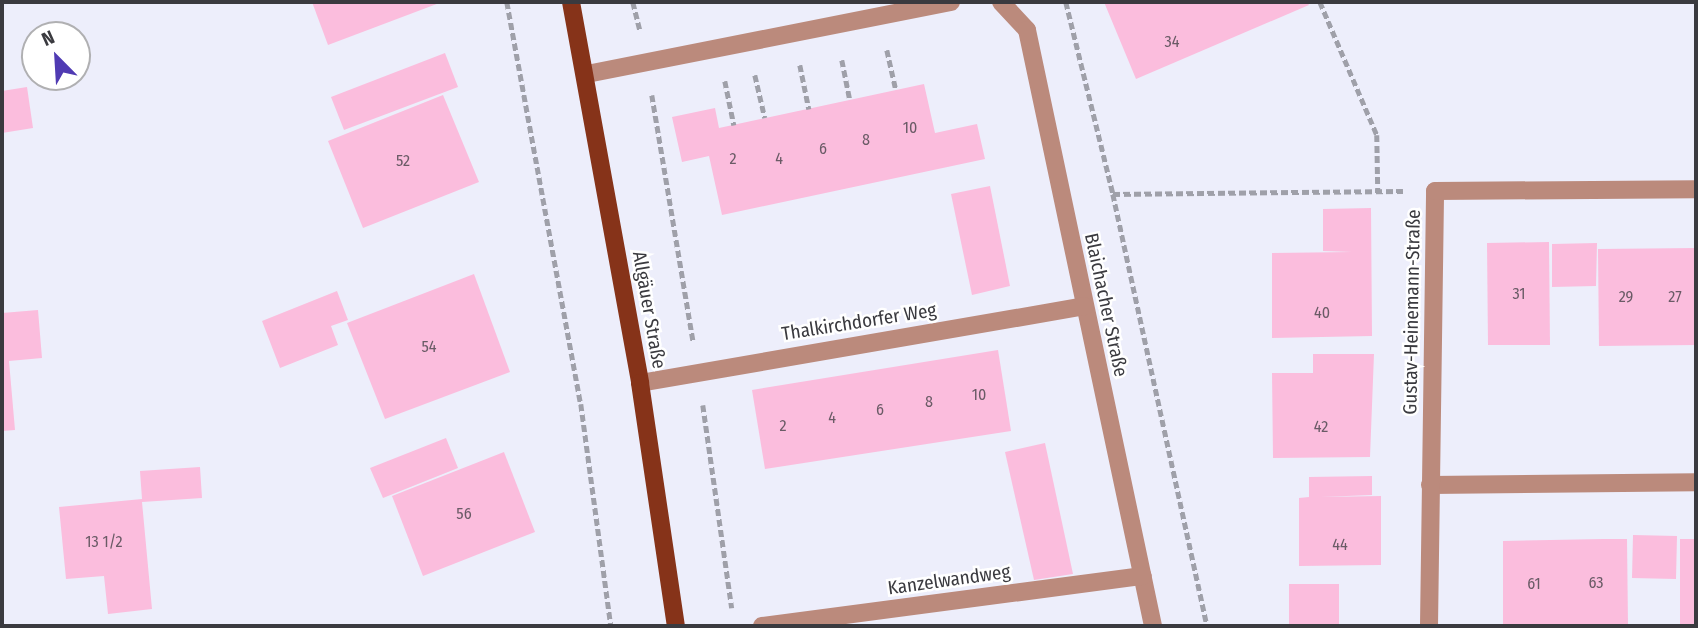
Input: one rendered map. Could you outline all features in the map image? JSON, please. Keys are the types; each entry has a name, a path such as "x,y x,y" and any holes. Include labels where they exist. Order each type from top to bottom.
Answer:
{"main road":[{"name":"Allgäuer Straße","path":"571,2 587,74 640,383 676,626"}],"street":[{"path":"587,74 951,2"},
{"name":"Blaichacher Straße","path":"1001,2 1027,30 1153,626"},
{"name":"Gustav-Heinemann-Straße","path":"1429,626 1435,191 1696,189"},
{"name":"Thalkirchdorfer Weg","path":"640,383 1084,306"},
{"path":"1430,485 1696,482"},
{"name":"Kanzelwandweg","path":"762,626 1143,576"}],"path":[{"path":"507,2 579,391 611,626"},
{"path":"634,2 698,371 733,613"},
{"path":"1066,2 1113,194 1207,626"},
{"path":"1320,2 1377,135 1378,192"},
{"path":"834,25 850,100"},
{"path":"793,33 809,108"},
{"path":"748,41 765,118"},
{"path":"718,48 734,125"},
{"path":"1113,194 1435,191"}],"building":[{"path":"312,2 442,2 328,45"},
{"path":"1104,2 1307,2 1309,5 1136,79"},
{"path":"445,53 458,87 344,130 331,97"},
{"path":"924,84 935,133 977,124 985,159 722,215 709,156 682,162 672,117 715,108 719,128"},
{"path":"21,88 21,91 28,91 33,128 2,133 2,91"},
{"path":"443,95 479,182 363,228 328,141"},
{"path":"990,186 1010,286 972,295 951,194"},
{"path":"1371,208 1372,336 1272,338 1272,253 1352,252 1323,251 1323,209"},
{"path":"1549,242 1550,345 1488,345 1487,243"},
{"path":"1597,243 1596,286 1552,287 1552,244"},
{"path":"1696,248 1696,345 1599,346 1598,249"},
{"path":"474,274 510,372 385,419 347,323"},
{"path":"337,291 348,320 331,326 338,345 280,368 262,321"},
{"path":"38,310 42,358 9,361 15,430 2,431 2,313"},
{"path":"998,350 1011,431 765,469 752,390"},
{"path":"1313,354 1374,354 1370,457 1273,458 1272,373 1313,373"},
{"path":"446,438 458,468 383,498 370,468"},
{"path":"1045,443 1073,574 1034,580 1005,452"},
{"path":"504,452 535,532 423,576 392,496"},
{"path":"200,467 202,498 142,502 152,609 108,614 104,576 66,579 59,507 142,499 140,471"},
{"path":"1372,476 1372,495 1321,497 1381,496 1381,565 1299,566 1299,498 1309,497 1309,477"},
{"path":"1633,535 1677,536 1676,579 1632,578"},
{"path":"1627,539 1628,626 1503,626 1503,541"},
{"path":"1680,539 1696,539 1696,626 1680,626"},
{"path":"1289,584 1339,584 1339,626 1289,625"}]}
